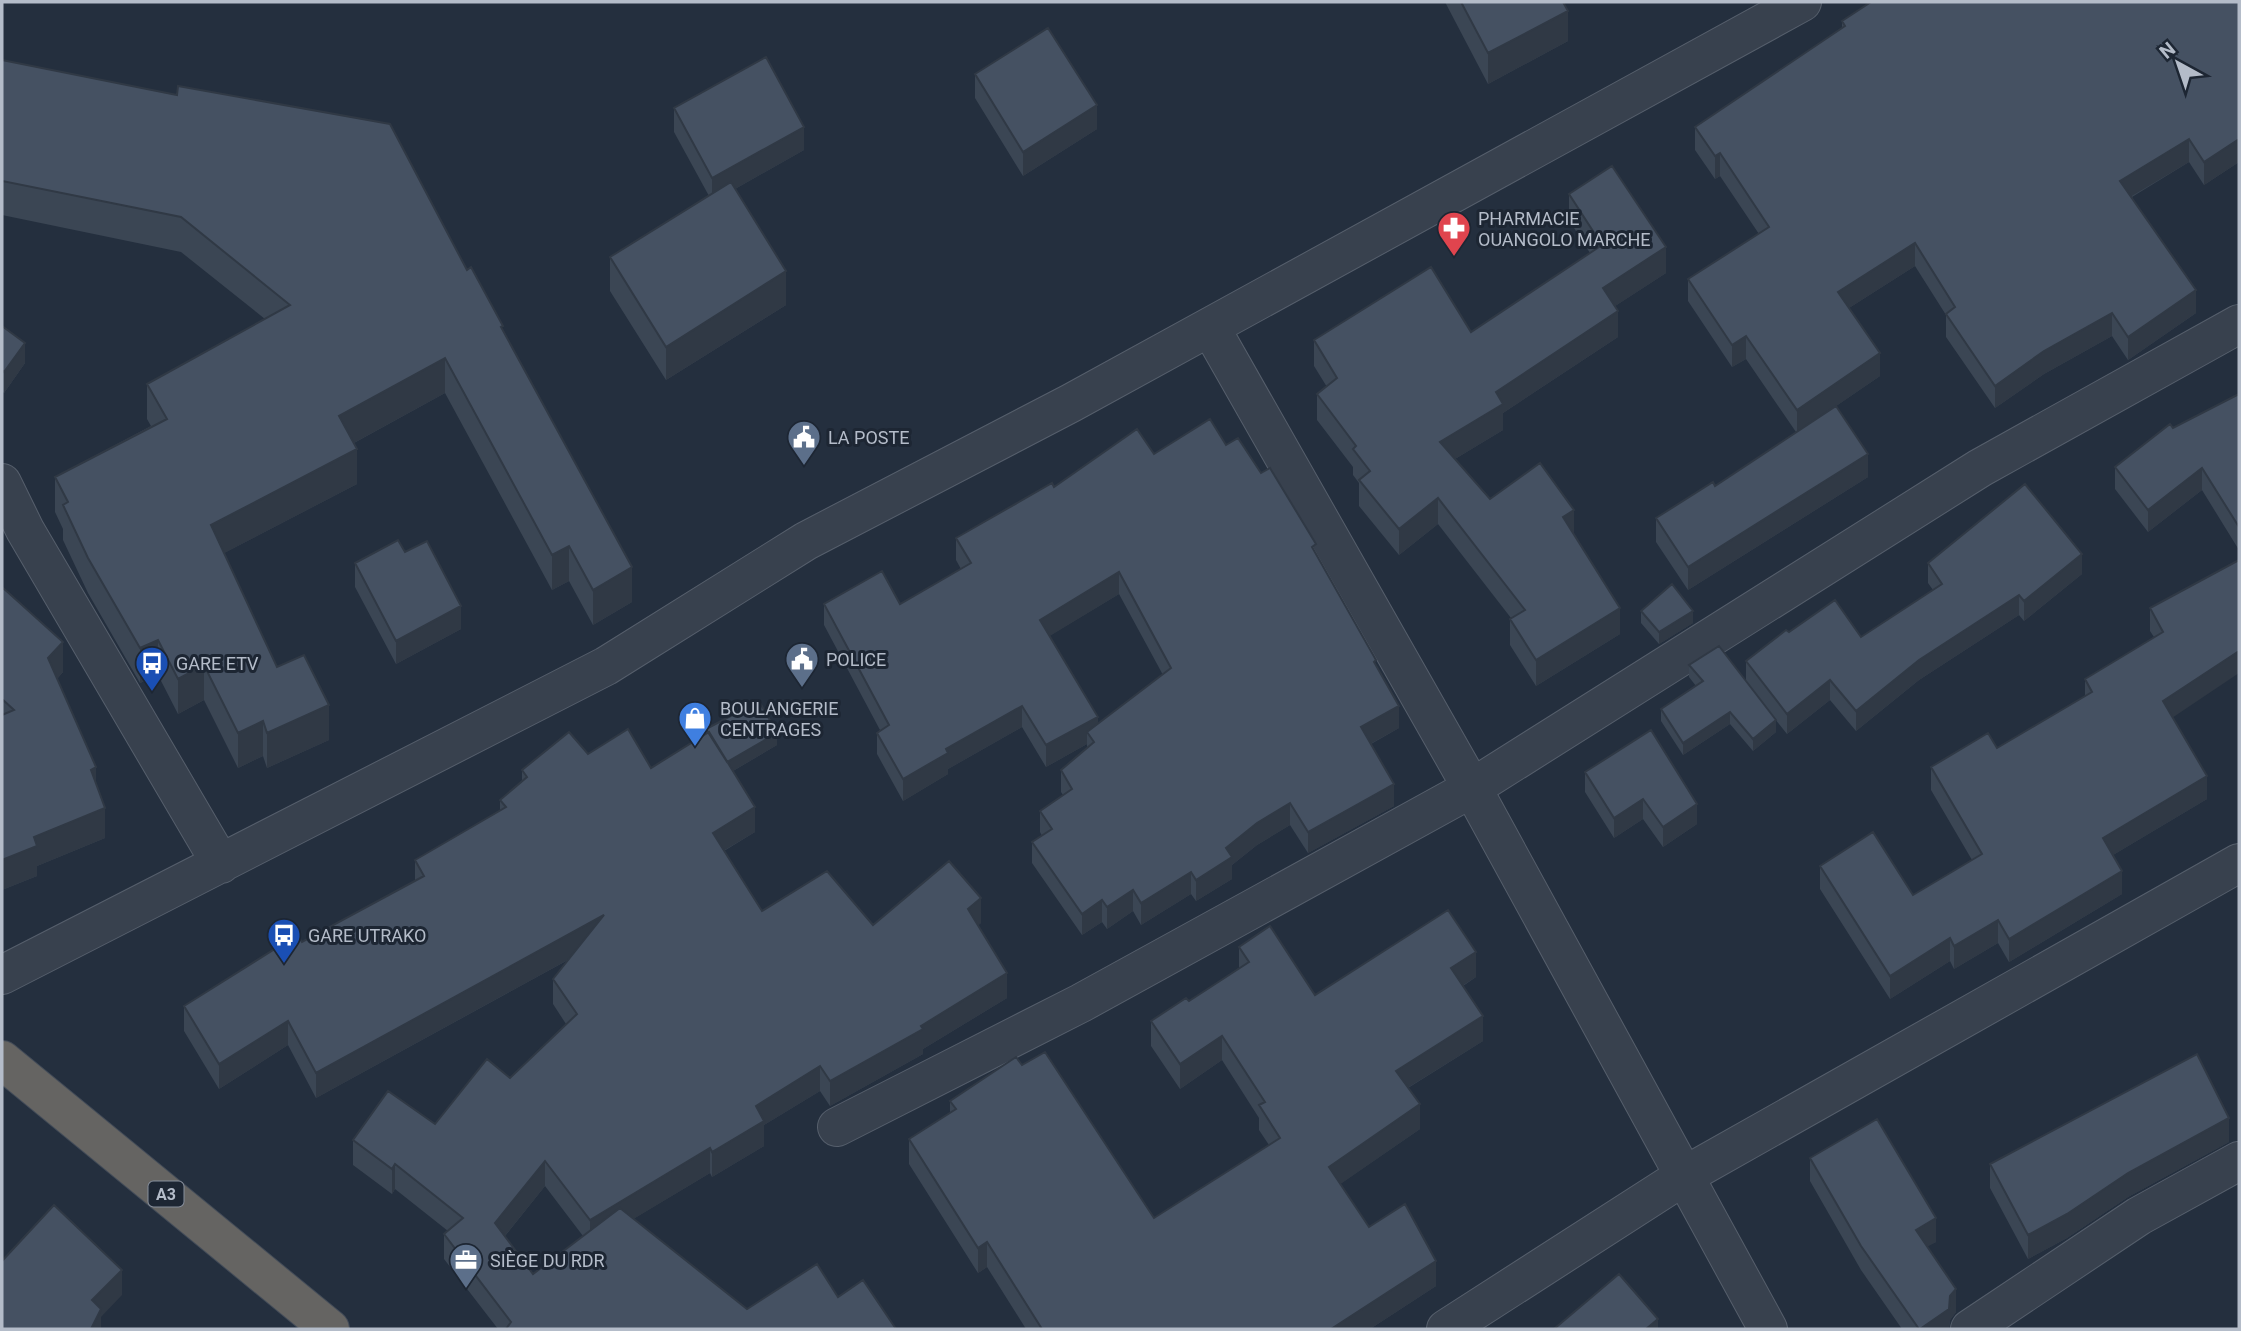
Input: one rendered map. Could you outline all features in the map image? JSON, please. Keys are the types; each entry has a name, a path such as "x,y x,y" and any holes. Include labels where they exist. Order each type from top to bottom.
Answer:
{"highway":[{"name":"A3","path":"2,1060 330,1329"}],"street":[{"path":"2,975 606,666 806,541 1210,327 1802,2"},
{"path":"837,1128 1082,1003 1472,788 1980,468 2239,324"},
{"path":"1210,327 1472,788 1768,1329"},
{"path":"2,483 25,530 221,864"},
{"path":"1446,1329 1684,1176 2239,863"},
{"path":"1970,1329 2139,1216 2239,1161"}],"building":[{"path":"1461,2 1563,2 1568,11 1488,53"},
{"path":"1871,2 2239,2 2239,139 2204,162 2189,139 2120,181 2196,290 2128,337 2112,313 2044,351 1995,386 1946,314 1955,307 1915,243 1838,292 1880,353 1797,410 1746,336 1732,345 1688,279 1769,227 1720,153 1715,156 1695,127 1845,26 1842,21"},
{"path":"1048,28 1097,105 1023,152 975,74"},
{"path":"766,57 804,127 712,178 674,108"},
{"path":"2,60 177,95 178,86 390,124 467,270 471,267 632,567 593,590 569,546 552,555 445,358 339,416 357,449 211,525 277,667 304,655 329,705 267,733 263,721 238,733 204,665 178,679 158,640 140,648 88,558 63,505 68,502 55,477 167,419 147,384 290,305 181,217 2,181"},
{"path":"1612,166 1666,247 1603,288 1618,311 1496,392 1503,404 1440,442 1490,499 1540,463 1574,510 1563,517 1620,608 1536,660 1510,619 1525,610 1438,498 1399,529 1359,480 1370,471 1353,449 1356,446 1317,394 1337,378 1314,340 1431,267 1471,332 1602,245 1569,194"},
{"path":"731,182 786,271 666,347 610,257"},
{"path":"2,326 25,343 4,372 2,370"},
{"path":"2239,394 2239,527 2202,468 2148,510 2115,467 2170,424 2173,428"},
{"path":"1836,406 1868,454 1688,567 1656,518 1713,482 1715,486"},
{"path":"1210,419 1226,445 1238,438 1261,473 1270,468 1316,544 1312,547 1376,660 1374,662 1399,706 1361,727 1394,784 1308,832 1290,803 1257,823 1226,848 1232,857 1196,880 1191,872 1141,903 1133,890 1107,907 1102,900 1082,914 1032,842 1052,829 1040,811 1072,789 1061,770 1094,742 1087,732 1171,668 1119,572 1040,620 1098,717 1046,745 1022,706 946,749 948,753 903,779 877,733 889,725 824,604 882,571 900,604 971,563 956,538 1052,483 1054,487 1137,429 1154,454"},
{"path":"2025,484 2082,554 2024,601 2019,595 1919,660 1856,711 1830,680 1787,714 1746,661 1786,630 1789,632 1835,600 1861,637 1942,584 1928,563"},
{"path":"398,540 405,552 427,541 461,606 396,641 355,563"},
{"path":"2239,560 2239,651 2163,701 2207,776 2103,838 2122,871 2009,939 1998,920 1954,946 1950,938 1890,976 1820,866 1873,832 1913,895 1982,854 1931,767 1988,733 1997,748 2092,692 2085,679 2163,632 2150,608"},
{"path":"1672,584 1693,611 1659,632 1641,611"},
{"path":"2,587 63,642 48,658 96,767 91,770 105,808 34,837 37,846 2,860 2,715 14,710 2,699"},
{"path":"1719,646 1776,720 1753,739 1730,712 1683,743 1661,709 1703,681 1689,665"},
{"path":"759,701 777,733 727,762 706,729"},
{"path":"628,729 651,768 709,732 755,807 713,833 762,911 827,871 873,925 949,861 981,898 968,909 1007,973 921,1026 923,1029 830,1081 820,1066 756,1106 764,1121 712,1152 710,1148 590,1220 545,1161 495,1223 533,1274 620,1208 747,1309 817,1264 838,1297 863,1280 896,1329 506,1329 511,1322 444,1234 463,1218 395,1164 392,1169 353,1140 388,1091 435,1124 487,1059 510,1078 577,1014 553,979 604,915 316,1073 288,1021 219,1064 184,1006 297,935 302,942 424,876 415,860 506,807 500,800 527,777 522,770 569,732 588,754"},
{"path":"1651,730 1697,804 1663,827 1643,799 1614,818 1585,772"},
{"path":"1448,910 1476,952 1451,968 1483,1016 1396,1071 1420,1104 1329,1167 1369,1227 1405,1204 1436,1261 1331,1329 1042,1329 987,1242 978,1248 909,1139 956,1109 950,1101 1016,1057 1022,1065 1045,1052 1154,1218 1280,1138 1259,1105 1265,1102 1222,1036 1180,1064 1151,1021 1186,998 1189,1001 1249,962 1239,947 1270,926 1315,995"},
{"path":"2197,1054 2229,1118 2128,1173 2067,1214 2028,1235 1990,1164"},
{"path":"1877,1119 1936,1218 1916,1230 1956,1289 1950,1296 1949,1309 1920,1329 1861,1246 1810,1158"},
{"path":"54,1205 122,1270 92,1300 101,1309 91,1329 2,1329 2,1261"},
{"path":"1619,1274 1658,1319 1646,1329 1554,1329"}],"place":[{"name":"PHARMACIE OUANGOLO MARCHE","path":"1454,258"},
{"name":"LA POSTE","path":"804,467"},
{"name":"POLICE","path":"802,689"},
{"name":"GARE ETV","path":"152,693"},
{"name":"BOULANGERIE CENTRAGES","path":"695,748"},
{"name":"GARE UTRAKO","path":"284,965"},
{"name":"SIÈGE DU RDR","path":"466,1290"}]}
